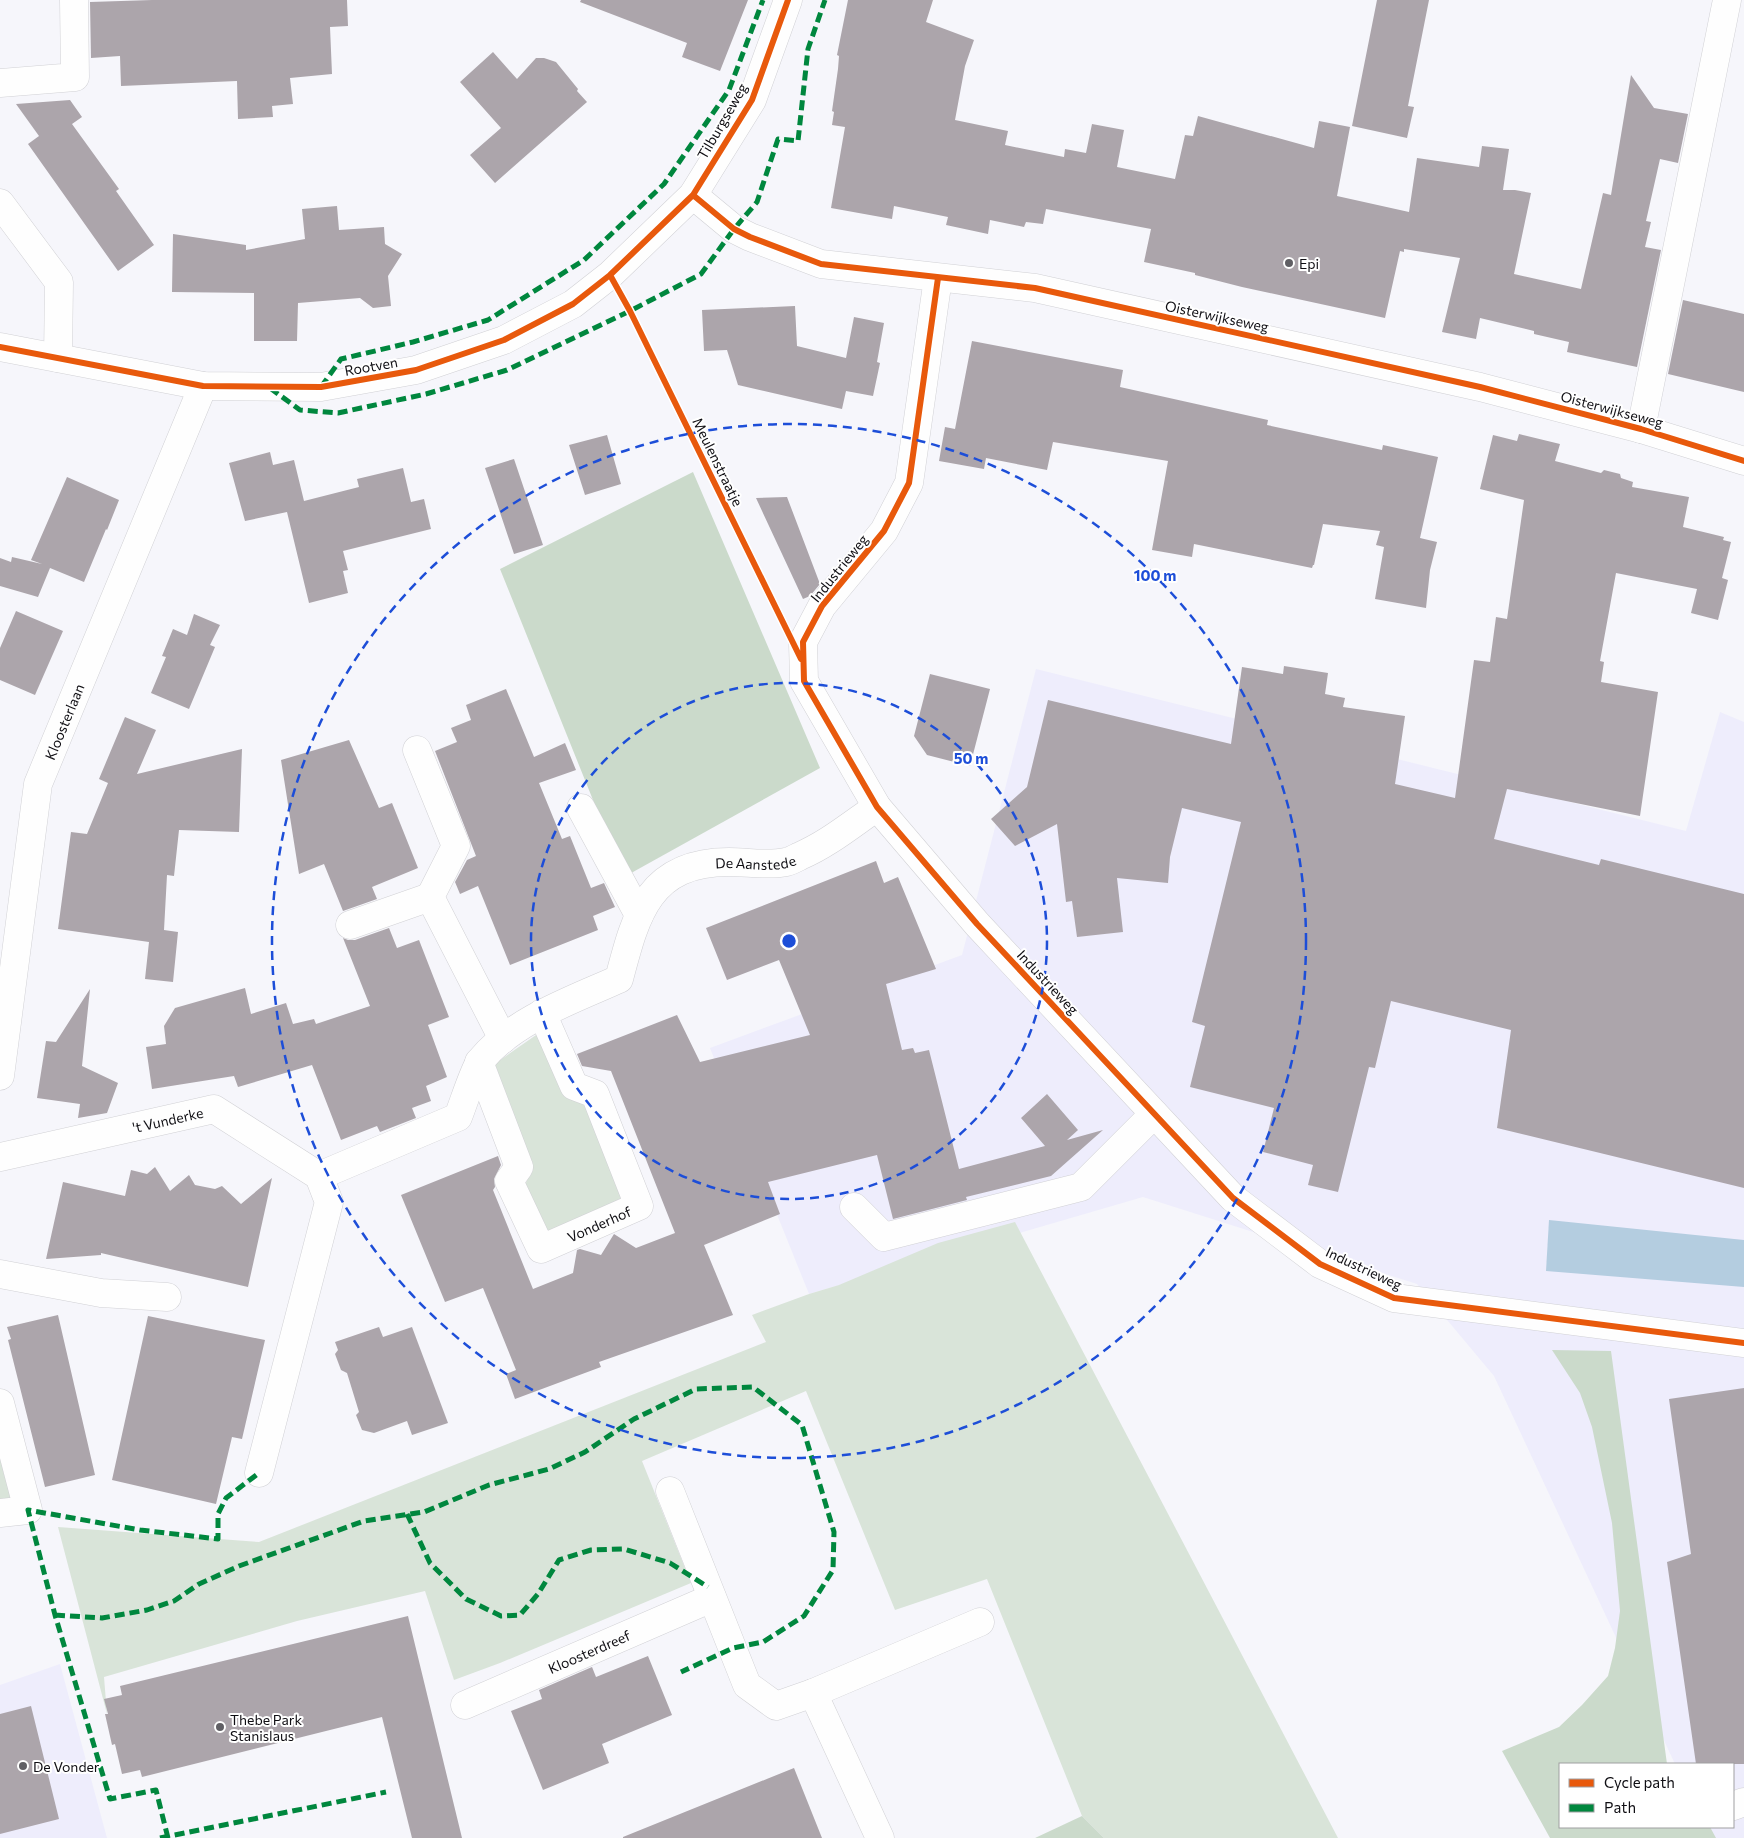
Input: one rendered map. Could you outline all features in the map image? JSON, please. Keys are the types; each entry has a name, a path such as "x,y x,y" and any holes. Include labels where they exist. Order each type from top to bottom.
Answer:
{"street":[{"path":"0,83 76,77 74,0"},
{"name":"Tilburgseweg","path":"693,195 752,100 788,0"},
{"path":"1641,428 1728,0"},
{"name":"Oisterwijkseweg","path":"693,195 734,229 820,264 1035,288 1480,387 1641,428 1744,460"},
{"name":"Rootven","path":"0,347 203,386 321,387 416,370 504,340 573,304 638,249 693,195"},
{"path":"0,203 59,282 58,358"},
{"name":"Industrieweg","path":"938,278 909,483 884,531 822,606 803,642 804,681 877,807 977,924 1233,1198 1320,1264 1394,1298 1744,1343"},
{"name":"Kloosterlaan","path":"0,1076 38,784 203,386"},
{"path":"350,925 430,897 456,846 417,750"},
{"name":"De Aanstede","path":"480,1062 503,1039 542,1013 619,979 638,915 652,892 673,875 702,864 787,862 819,848 877,807"},
{"path":"581,808 638,915"},
{"path":"430,897 503,1039"},
{"name":"Vonderhof","path":"480,1062 519,1167 510,1181 541,1249 639,1206 595,1094 574,1086 542,1013"},
{"path":"259,1474 329,1202 319,1176 458,1118 480,1062"},
{"name":"'t Vunderke","path":"0,1158 214,1109 319,1176"},
{"path":"854,1207 884,1237 1081,1187 1154,1114"},
{"path":"0,1274 101,1293 167,1297"},
{"path":"0,1403 28,1510 0,1513"},
{"path":"670,1491 747,1685 776,1706 813,1693 980,1622"},
{"name":"Kloosterdreef","path":"465,1704 712,1598"},
{"path":"813,1693 880,1838"}],"shaded area":[{"path":"1036,669 1686,831 1720,712 1744,722 1744,1838 1711,1838 1706,1828 1734,1828 1734,1763 1675,1763 1494,1376 1417,1284 1143,1197 809,1294 710,1048 962,955"},
{"path":"539,1033 589,1098 628,1195 546,1235 523,1191 531,1169 493,1065"},
{"path":"1015,1222 1338,1838 1104,1838 1082,1816 987,1579 895,1610 806,1391 642,1461 691,1583 500,1663 454,1680 425,1591 297,1621 104,1677 107,1714 58,1527 259,1542 766,1342 752,1315 839,1285 938,1243"},
{"path":"0,1432 19,1493 6,1504 0,1504"},
{"path":"60,1664 107,1838 0,1838 0,1685"}],"green space":[{"path":"693,472 820,768 624,877 500,569"},
{"path":"1552,1350 1611,1351 1667,1763 1559,1763 1559,1828 1711,1828 1716,1838 1550,1838 1502,1751 1559,1727 1608,1676 1615,1648 1620,1611 1612,1523 1592,1427 1580,1393"},
{"path":"1082,1816 1104,1838 1035,1838"}],"water":[{"path":"1549,1220 1744,1240 1744,1287 1546,1271"}],"building":[{"path":"152,0 347,0 348,26 330,27 332,74 290,78 293,104 272,106 273,117 238,119 237,81 121,86 120,56 91,58 90,2"},
{"path":"581,0 748,0 720,71 682,57 687,43 580,2"},
{"path":"848,0 933,0 926,22 974,40 965,66 955,120 1008,131 1005,145 1064,157 1065,149 1086,153 1092,124 1124,130 1117,167 1175,179 1185,135 1193,136 1198,116 1314,148 1319,121 1350,127 1337,196 1409,212 1417,158 1479,167 1482,146 1509,149 1503,190 1531,193 1514,274 1581,289 1603,193 1611,195 1631,75 1654,108 1688,114 1678,163 1660,159 1646,221 1651,222 1645,247 1661,250 1637,367 1567,352 1569,342 1534,334 1534,331 1480,318 1476,339 1442,332 1460,258 1404,249 1404,252 1400,251 1385,318 1242,287 1195,275 1195,273 1144,262 1151,229 1046,209 1043,224 1026,222 1024,227 990,220 988,234 946,225 948,217 894,206 892,219 831,208 845,127 832,125 834,112 832,111 838,69 839,56 837,55"},
{"path":"1377,0 1429,0 1408,106 1414,107 1407,138 1352,126"},
{"path":"493,52 517,79 536,58 544,58 556,62 587,102 495,183 470,155 501,128 460,82"},
{"path":"70,100 82,117 72,124 119,189 116,191 154,245 118,271 28,144 39,136 16,104"},
{"path":"337,206 339,230 384,227 385,244 402,254 388,276 391,306 373,308 360,298 298,303 297,341 254,341 254,293 172,292 173,234 246,245 246,250 305,239 302,209"},
{"path":"1683,300 1744,314 1744,392 1668,374"},
{"path":"795,306 797,346 846,358 854,317 884,323 877,362 880,363 873,396 846,391 842,409 738,385 727,350 704,351 702,310"},
{"path":"972,341 1123,370 1120,387 1268,420 1267,425 1382,450 1383,445 1438,457 1420,538 1437,542 1430,570 1426,608 1375,599 1384,547 1376,545 1380,531 1323,524 1312,568 1194,544 1192,557 1152,550 1168,461 1053,442 1047,470 986,458 984,469 939,461 945,427 955,429"},
{"path":"1519,434 1560,444 1555,461 1601,473 1604,470 1620,474 1621,478 1633,482 1632,487 1689,497 1683,527 1724,537 1723,540 1731,542 1722,578 1728,580 1718,620 1691,613 1697,589 1616,573 1600,661 1604,662 1601,682 1658,692 1640,816 1507,789 1494,839 1599,865 1601,859 1744,894 1744,1188 1497,1128 1511,1030 1391,1001 1375,1068 1369,1067 1338,1192 1308,1185 1313,1165 1263,1152 1274,1108 1190,1087 1205,1026 1192,1022 1241,822 1182,808 1170,857 1168,883 1117,878 1123,932 1077,937 1072,901 1066,902 1057,824 1015,846 991,819 1027,787 1048,700 1231,744 1242,667 1283,674 1284,666 1328,673 1325,694 1345,698 1343,707 1405,716 1395,784 1455,798 1474,660 1490,662 1496,617 1507,619 1524,500 1480,489 1493,435 1517,441"},
{"path":"607,435 621,484 585,495 569,445"},
{"path":"270,452 273,465 294,460 304,501 359,487 357,479 403,468 411,502 424,499 431,529 343,551 348,570 343,571 348,593 309,603 287,512 245,521 229,463"},
{"path":"514,459 543,545 514,554 485,468"},
{"path":"67,477 119,500 84,582 50,568 38,597 0,586 0,558 11,562 12,557 42,564 31,560"},
{"path":"787,497 820,584 810,596 803,599 756,498"},
{"path":"16,611 63,631 35,695 0,680 0,648"},
{"path":"194,614 220,625 210,645 215,647 189,709 151,693 166,657 162,656 173,629 187,635"},
{"path":"930,674 990,689 970,766 927,755 914,736"},
{"path":"506,689 534,757 565,743 576,770 539,783 562,839 570,836 591,888 604,883 615,907 593,916 598,930 510,965 478,886 460,894 455,882 467,860 476,856 435,751 457,742 451,728 471,720 466,705"},
{"path":"125,717 156,730 137,774 242,749 239,832 179,830 174,876 167,875 164,930 178,932 173,982 145,979 149,942 58,929 71,832 87,834 108,783 99,779"},
{"path":"349,740 379,808 392,803 418,868 372,887 377,899 343,911 324,864 299,874 281,760"},
{"path":"876,861 884,883 898,877 936,969 886,984 902,1050 913,1048 915,1053 929,1050 959,1169 1045,1146 1021,1118 1047,1094 1078,1130 1067,1140 1103,1130 1051,1176 966,1197 967,1200 893,1219 877,1155 768,1182 780,1214 704,1245 733,1315 599,1362 601,1367 515,1399 506,1374 516,1370 483,1288 445,1302 401,1195 498,1156 501,1165 494,1179 495,1187 493,1190 533,1289 573,1273 577,1250 580,1249 601,1255 614,1234 636,1248 675,1233 611,1071 582,1066 577,1054 677,1015 700,1062 810,1035 779,960 727,980 706,928"},
{"path":"389,928 397,948 419,940 449,1017 428,1025 447,1077 426,1086 431,1101 412,1108 416,1118 380,1132 377,1126 341,1140 312,1065 238,1087 234,1076 152,1089 146,1047 166,1044 164,1026 175,1008 245,988 251,1014 286,1003 293,1024 314,1019 316,1024 370,1006 343,938 355,940"},
{"path":"90,989 82,1066 118,1083 107,1113 78,1118 80,1104 37,1098 46,1041 56,1042"},
{"path":"155,1167 170,1191 189,1175 195,1185 215,1189 222,1186 241,1204 272,1178 248,1287 101,1253 101,1255 46,1259 63,1182 125,1196 131,1170 147,1174"},
{"path":"58,1315 95,1475 45,1487 8,1340 11,1339 7,1327"},
{"path":"148,1316 265,1340 242,1439 232,1437 216,1504 112,1480"},
{"path":"379,1327 383,1337 412,1327 448,1423 412,1435 407,1421 374,1433 362,1430 356,1415 359,1412 347,1373 341,1370 335,1354 338,1350 335,1342"},
{"path":"1744,1388 1744,1764 1696,1763 1667,1562 1691,1554 1669,1399"},
{"name":"Thebe Park Stanislaus","path":"408,1616 462,1838 412,1838 382,1717 142,1777 140,1770 122,1774 115,1744 112,1745 105,1714 108,1714 104,1699 122,1695 120,1686"},
{"path":"648,1656 672,1715 602,1744 609,1763 543,1790 511,1711 542,1699 539,1690 592,1667 596,1677"},
{"name":"De Vonder","path":"31,1706 59,1819 0,1834 0,1714"},
{"path":"794,1768 822,1838 623,1838 623,1837"}],"marked path":[{"path":"321,387 341,359 413,342 488,320 584,260 664,184 729,90 763,0"},
{"path":"270,388 300,410 338,413 426,394 507,370 630,311 701,274 734,229 757,202 778,139 798,141 808,49 825,0"},
{"path":"55,1615 102,1618 147,1610 174,1601 199,1584 239,1566 364,1521 424,1512 489,1485 549,1469 585,1452 634,1419 696,1389 753,1387 802,1425 834,1532 833,1570 804,1616 763,1642 733,1648 681,1672"},
{"path":"168,1838 156,1790 110,1799 55,1615 28,1510 140,1530 218,1539 218,1514 226,1498 259,1473"},
{"path":"407,1514 430,1563 466,1599 501,1616 520,1615 538,1594 559,1560 591,1550 624,1549 670,1563 708,1587"},
{"path":"160,1838 386,1792"}],"cycle path":[{"path":"0,347 203,386 321,387 416,370 504,340 573,304 610,275 693,195 752,100 788,0"},
{"path":"693,195 734,229 821,264 1035,288 1480,387 1641,429 1744,461"},
{"name":"Meulenstraatje","path":"610,275 630,311 801,659"},
{"path":"938,278 909,483 884,531 822,606 803,642 804,681 877,807 977,924 1233,1198 1320,1264 1394,1298 1744,1343"}],"place":[{"name":"Epi","path":"1289,263"},
{"name":"Thebe Park Stanislaus","path":"220,1727"},
{"name":"De Vonder","path":"23,1766"}]}
